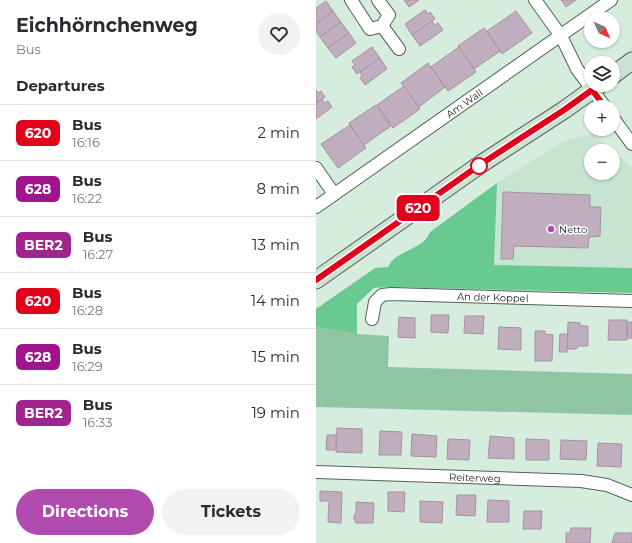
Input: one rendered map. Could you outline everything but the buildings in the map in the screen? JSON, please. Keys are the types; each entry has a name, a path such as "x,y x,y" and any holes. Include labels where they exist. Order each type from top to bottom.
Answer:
{"street":[{"path":"351,0 370,29 382,26 389,16 378,0"},
{"path":"535,0 560,36 577,69 584,76"},
{"name":"Am Wall","path":"316,206 612,0"},
{"path":"382,26 398,49"},
{"path":"620,70 632,61"},
{"path":"316,280 481,164 589,92"},
{"path":"620,128 632,144"},
{"path":"316,168 334,194"},
{"name":"An der Koppel","path":"372,320 375,302 382,295 391,294 632,301"},
{"name":"Reiterweg","path":"316,472 581,481 607,485 632,495"}],"shaded area":[{"path":"585,136 595,136 605,144 584,144 584,180 620,180 620,157 632,167 632,268 494,265 497,183 564,141"}],"green space":[{"path":"497,183 494,265 632,268 632,293 389,287 374,288 357,304 357,334 316,327 316,309 375,268 388,267 395,258 421,244 430,232"},
{"path":"316,327 357,334 389,336 388,367 632,374 632,415 316,407"}],"bus line":[{"name":"620","path":"316,280 481,164 592,90 600,100"}],"place":[{"name":"Netto","path":"551,229"}]}
